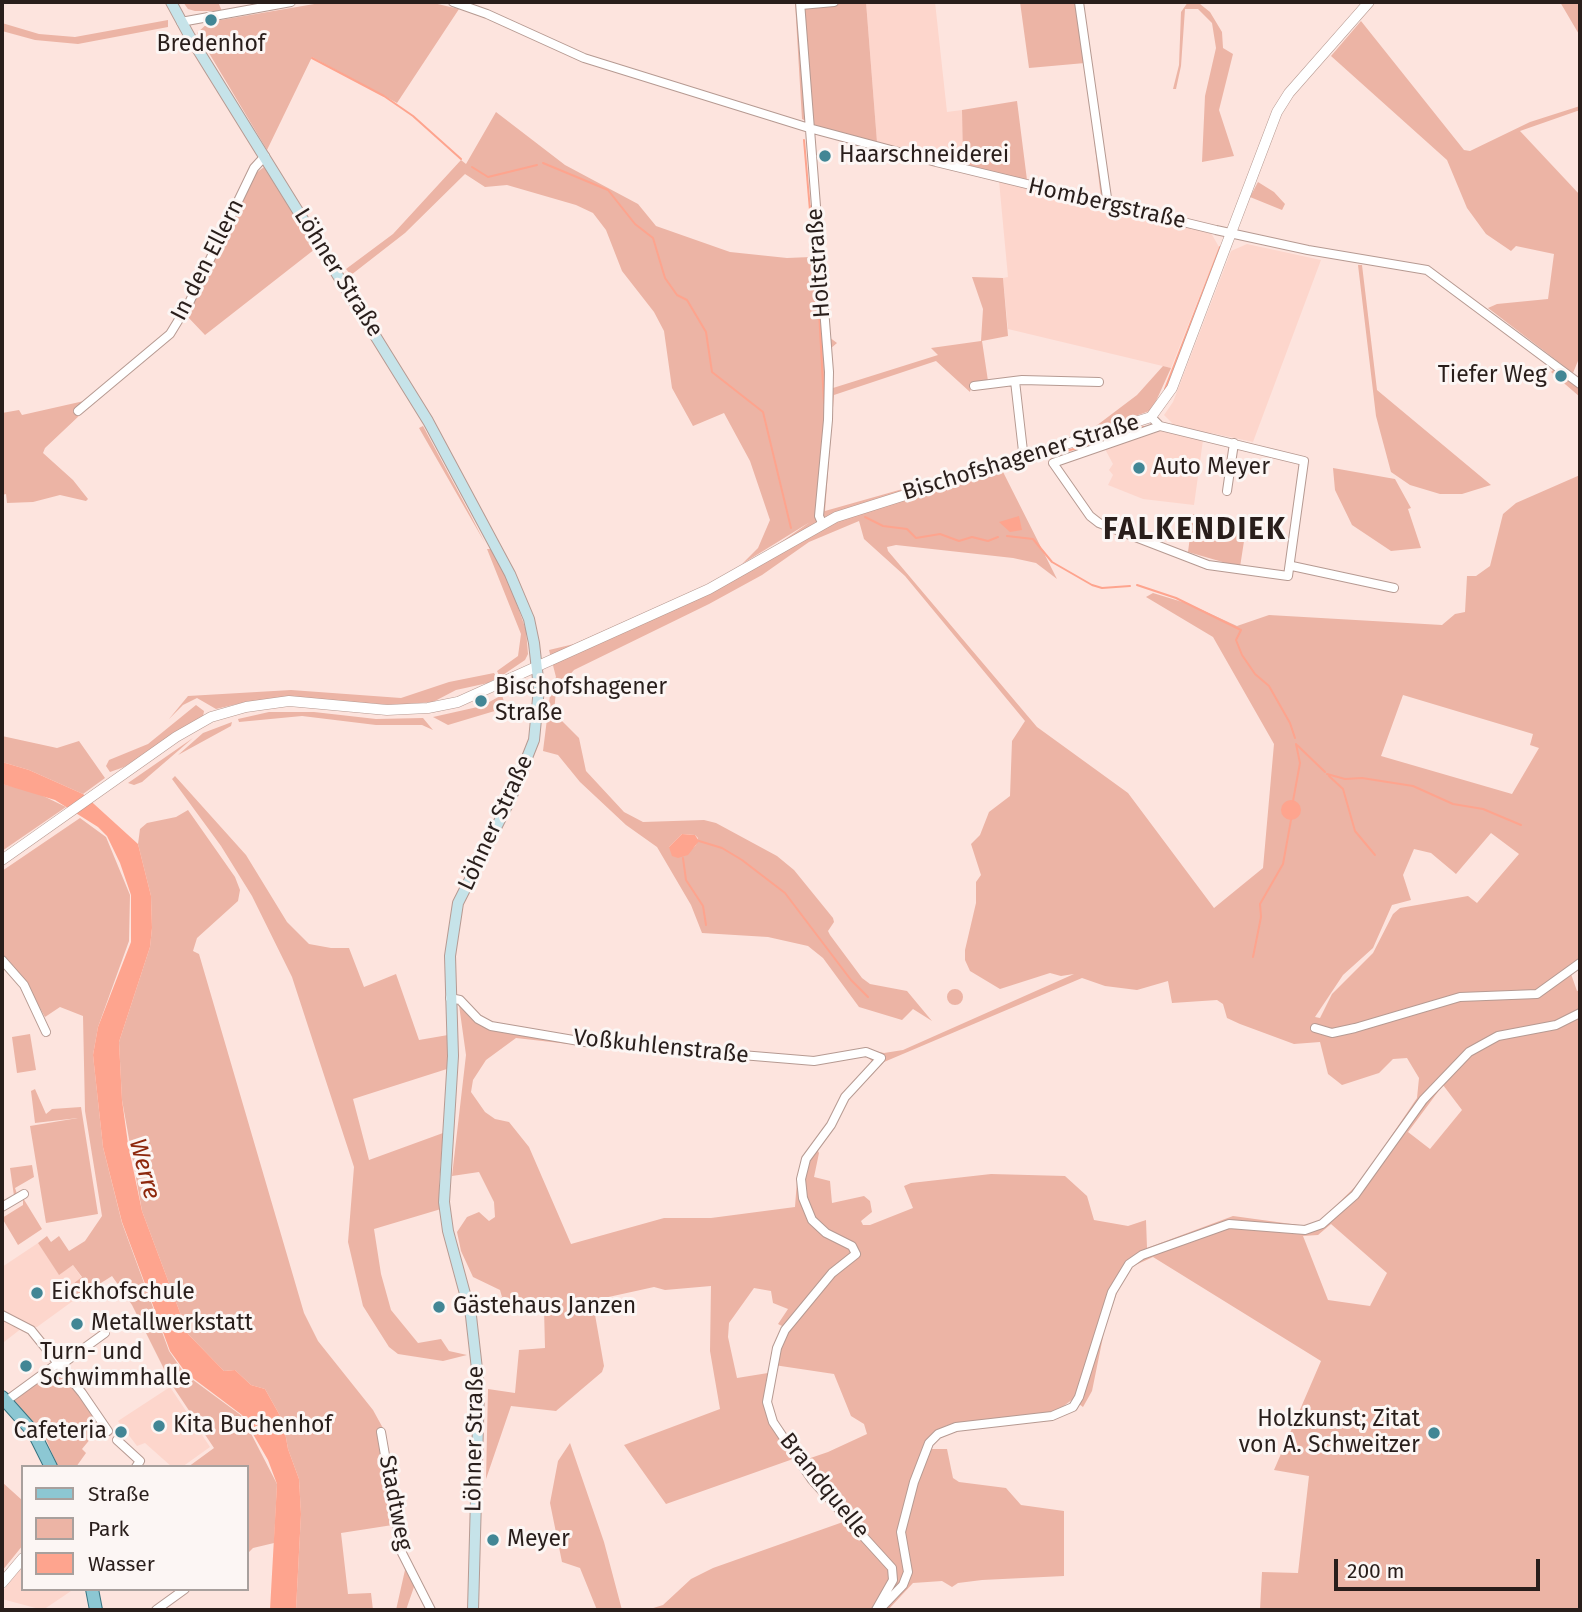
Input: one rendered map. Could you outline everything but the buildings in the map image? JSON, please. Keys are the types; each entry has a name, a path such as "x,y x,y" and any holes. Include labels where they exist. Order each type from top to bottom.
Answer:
{"main road":[{"name":"Löhner Straße","path":"172,2 181,22 396,366 493,541 529,619 538,667 534,736 506,808 458,902 451,937 453,1056 444,1202 448,1231 474,1335 480,1415 473,1610"},
{"path":"4,1399 34,1433 50,1465"},
{"path":"92,1591 96,1610"}],"street":[{"path":"181,22 290,2"},
{"name":"Hombergstraße","path":"453,2 584,58 809,128 1108,205 1308,250 1427,270 1580,384"},
{"path":"801,3 834,2"},
{"path":"1079,2 1108,205"},
{"name":"Bischofshagener Straße","path":"2,860 194,725 233,710 289,701 369,710 428,708 468,698 709,589 822,523 858,509 1024,460 1151,417 1172,388 1282,103 1369,2"},
{"name":"Holtstraße","path":"801,3 829,372 828,420 819,516 822,523"},
{"name":"In den Ellern","path":"78,411 170,334 189,303 254,168 265,156"},
{"path":"974,386 1058,379 1099,382"},
{"path":"1015,382 1024,460"},
{"path":"1151,417 1160,426"},
{"path":"1160,426 1234,443 1304,461 1292,566 1290,573 1284,577 1217,567 1099,523 1090,516 1053,466 1057,460 1160,426"},
{"path":"1227,491 1234,443"},
{"path":"1292,566 1394,588"},
{"path":"2,960 24,985 46,1032"},
{"path":"1315,1028 1332,1032 1355,1028 1460,997 1537,994 1580,962"},
{"name":"Voßkuhlenstraße","path":"450,998 460,1000 478,1019 491,1026 585,1042 814,1061 866,1052 881,1058"},
{"path":"878,1610 904,1585 908,1572 901,1532 914,1482 929,1443 938,1434 956,1427 1052,1416 1073,1407 1112,1293 1129,1264 1142,1255 1229,1224 1304,1230 1322,1224 1354,1195 1423,1100 1469,1052 1498,1036 1556,1025 1580,1013"},
{"name":"Brandquelle","path":"878,1610 893,1580 892,1568 812,1480 773,1422 767,1402 777,1348 785,1330 832,1273 856,1255 852,1246 827,1233 812,1220 803,1198 801,1179 806,1159 831,1125 845,1097 881,1058"},
{"path":"2,1208 24,1194"},
{"path":"2,1315 31,1330 108,1431"},
{"path":"4,1399 58,1363 65,1362 105,1333"},
{"name":"Stadtweg","path":"381,1432 402,1553 431,1610"},
{"path":"117,1440 140,1461 137,1465"},
{"path":"2,1583 21,1560"},
{"path":"156,1610 182,1591"}],"shaded area":[{"path":"866,2 935,2 947,112 962,110 963,164 877,142"},
{"path":"999,181 1211,233 1219,247 1171,368 1008,329 1003,278 1008,277"},
{"path":"1247,244 1321,260 1253,442 1211,433 1203,440 1194,505 1143,499 1108,485 1113,475 1109,470 1113,464 1105,449 1164,430 1172,423 1164,415 1173,402 1231,251"},
{"name":"Eickhofschule","path":"38,1243 59,1274 73,1265 82,1278 69,1287 77,1298 37,1327 22,1328 4,1342 2,1267"},
{"name":"Kita Buchenhof","path":"170,1387 210,1447 185,1465 170,1465 145,1443 137,1446 118,1421"},
{"path":"21,1568 21,1591 71,1591 43,1610 2,1599 2,1592"}],"green space":[{"path":"183,2 218,2 222,11 195,11 188,9"},
{"path":"326,2 429,2 459,9 397,103 312,57 267,150 197,33 209,22"},
{"path":"795,2 866,2 877,142 816,126 802,119"},
{"path":"1020,2 1081,2 1111,202 1101,198 1085,63 1029,68"},
{"path":"1188,2 1200,4 1210,12 1222,32 1223,48 1233,54 1219,110 1234,156 1202,162 1205,96 1216,48 1212,23 1198,9 1185,9 1181,66 1176,89 1173,89 1179,65 1181,12"},
{"path":"1560,2 1580,2 1580,36"},
{"path":"168,20 168,27 78,44 35,40 2,31 2,23 39,34 75,37"},
{"path":"1361,21 1464,150 1470,151 1530,122 1580,106 1580,110 1520,131 1580,195 1580,356 1573,373 1488,308 1497,304 1548,299 1554,254 1516,246 1511,251 1486,234 1467,208 1447,160 1331,56"},
{"path":"1017,101 1027,180 963,164 962,110"},
{"path":"496,112 565,165 638,204 656,226 730,252 787,258 811,257 809,205 820,206 829,337 837,343 830,349 833,388 938,355 931,348 981,341 983,309 972,277 1003,278 1008,336 982,341 988,381 972,383 970,392 936,361 834,395 825,511 998,462 1057,579 1036,563 1013,558 896,545 887,547 888,551 1037,727 1128,793 1214,908 1263,868 1274,744 1213,637 1146,597 1153,593 1189,604 1237,626 1269,615 1442,625 1455,614 1465,612 1467,576 1476,576 1490,566 1503,514 1516,503 1580,475 1580,967 1571,974 1577,991 1580,990 1580,1610 1260,1610 1262,1572 1298,1573 1309,1476 1274,1470 1321,1361 1153,1257 1131,1267 1121,1281 1105,1327 1092,1391 1083,1407 1079,1404 1085,1390 1057,1411 948,1425 935,1431 923,1449 947,1449 953,1478 959,1482 1006,1488 1021,1505 1064,1511 1064,1576 982,1580 958,1583 952,1587 942,1581 913,1583 888,1610 647,1610 663,1605 691,1579 713,1568 843,1522 796,1463 867,1434 864,1424 851,1416 834,1374 774,1365 788,1329 778,1324 788,1309 773,1303 771,1291 754,1288 729,1323 728,1337 737,1378 768,1373 764,1403 793,1459 666,1504 624,1445 720,1409 710,1351 711,1286 665,1290 654,1287 604,1298 596,1303 594,1309 604,1366 602,1372 556,1411 511,1406 486,1479 488,1389 515,1393 519,1350 545,1348 544,1308 512,1307 482,1314 480,1308 494,1304 502,1297 500,1290 473,1277 461,1251 457,1232 467,1217 479,1212 489,1221 495,1217 494,1202 479,1172 452,1176 466,1055 459,1005 480,1023 578,1039 814,1058 866,1049 884,1053 903,1050 1074,974 1061,976 1050,973 1000,989 970,971 965,960 965,950 976,903 976,882 981,875 971,844 980,835 989,812 1010,796 1012,741 1025,721 905,576 864,539 859,521 809,542 762,575 709,604 574,670 556,690 554,713 579,738 586,771 624,812 643,822 704,820 716,823 777,856 794,870 833,918 834,922 828,931 862,978 870,984 907,991 932,1021 913,1009 902,1020 859,1007 823,958 808,946 768,937 702,933 691,905 657,847 626,825 580,782 558,755 543,751 551,687 556,677 549,650 574,644 706,585 771,549 810,522 742,564 758,548 770,520 750,461 724,413 693,426 672,388 664,331 654,312 622,271 606,230 593,213 576,205 507,185 485,187 465,174 405,233 351,275 346,269 393,234 461,160 466,164","holes":["1403,695 1533,734 1530,745 1539,748 1512,794 1381,756","1491,833 1519,854 1477,903 1468,896 1400,908 1393,914 1373,953 1332,994 1320,1018 1315,1017 1343,975 1373,948 1392,905 1411,900 1403,875 1414,849 1431,853 1456,874","682,834 695,835 698,838 693,848 669,847","1082,978 1105,986 1137,990 1168,981 1172,1003 1217,1000 1223,1004 1227,1018 1240,1024 1294,1044 1320,1042 1328,1074 1342,1085 1379,1073 1393,1059 1407,1058 1419,1078 1417,1098 1360,1182 1318,1223 1306,1226 1233,1216 1147,1248 1146,1220 1128,1226 1094,1220 1087,1196 1065,1176 991,1174 911,1183 904,1186 913,1208 870,1225 863,1225 861,1221 872,1212 870,1201 864,1196 832,1203 830,1181 814,1177 819,1153 817,1149 848,1100 884,1062","516,1038 604,1048 618,1046 686,1057 705,1055 812,1064 866,1056 873,1062 843,1095 824,1129 797,1180 795,1207 711,1218 664,1218 571,1244 529,1147 509,1122 495,1119 485,1112 471,1092 473,1080 486,1060","1443,1085 1462,1110 1430,1149 1408,1132","1331,1224 1387,1273 1370,1306 1328,1300 1303,1236 1318,1235"]},
{"path":"264,167 315,249 205,335 186,315 45,448 43,453 73,480 88,499 86,501 60,495 33,502 7,503 6,494 2,495 2,413 19,410 22,415 84,401 172,328 256,173"},
{"path":"1258,182 1274,192 1285,204 1282,210 1250,197"},
{"path":"1358,265 1362,265 1377,390 1491,485 1462,494 1440,494 1410,485 1391,472 1376,416"},
{"path":"1163,366 1171,368 1152,410 1097,430 1096,426 1137,395"},
{"path":"1554,369 1580,387 1580,397 1551,372"},
{"path":"423,426 469,512 485,543 419,428"},
{"path":"1333,468 1395,479 1411,508 1408,509 1421,548 1391,551 1352,525 1335,490"},
{"path":"1193,514 1247,522 1240,567 1188,552"},
{"path":"487,549 491,549 510,585 526,630 528,654 525,660 500,677 497,671 518,656 521,634"},
{"path":"494,673 497,678 488,683 456,690 433,702 392,705 288,697 216,709 197,698 183,705 169,719 188,696 291,690 401,698 449,682"},
{"path":"502,695 505,705 498,710 448,725 433,717 482,706"},
{"path":"196,705 204,711 203,717 124,767 110,772 106,766 109,760 148,744"},
{"path":"269,712 314,712 376,719 423,718 433,730 422,725 376,725 302,716 239,722 238,719"},
{"path":"232,722 231,726 178,755 203,733"},
{"path":"2,736 57,748 79,741 105,778 83,794 29,770 2,762"},
{"path":"193,738 142,782 134,785 128,783"},
{"path":"175,776 246,855 287,922 309,944 349,948 364,987 396,974 419,1040 448,1035 450,1068 353,1099 369,1160 443,1133 439,1185 441,1209 374,1229 381,1274 391,1310 418,1343 441,1339 449,1351 467,1355 443,1361 398,1354 389,1347 363,1306 348,1242 354,1167 292,977 252,896 221,846 172,779"},
{"path":"2,784 35,792 66,807 2,851"},
{"path":"188,810 235,877 240,890 238,901 197,938 193,951 199,954 304,1313 318,1341 373,1410 384,1430 399,1524 341,1533 348,1594 371,1593 373,1610 296,1610 301,1514 299,1479 288,1449 283,1421 265,1389 251,1385 235,1370 224,1371 188,1334 142,1211 122,1100 119,1042 150,947 152,928 151,896 138,844 140,829 147,823 176,817"},
{"path":"80,818 106,837 130,895 129,941 98,1027 93,1055 103,1147 122,1223 169,1351 185,1374 242,1416 277,1484 274,1543 253,1548 248,1553 248,1465 191,1465 214,1448 172,1385 132,1305 112,1276 77,1298 69,1287 82,1277 73,1265 59,1275 38,1243 47,1236 51,1242 59,1236 69,1251 85,1241 102,1216 85,1111 83,1016 60,1007 45,1017 24,980 2,956 2,871"},
{"path":"952,989 958,989 963,997 961,1003 952,1005 947,1000 947,994"},
{"path":"30,1034 36,1070 17,1073 12,1037"},
{"path":"35,1089 46,1114 52,1109 81,1107 98,1214 46,1223 30,1126 78,1118 35,1123 31,1091"},
{"path":"32,1165 34,1177 15,1188 17,1194 14,1196 10,1168"},
{"path":"23,1198 42,1229 18,1245 2,1218 23,1205"},
{"path":"54,1369 62,1373 101,1426 82,1449 86,1453 77,1465 57,1465 45,1437 14,1400"},
{"path":"570,1443 604,1542 622,1610 597,1610 580,1568 562,1562 550,1503 558,1461"},
{"path":"2,1482 21,1499 21,1547 2,1571"},
{"path":"402,1558 415,1584 406,1610 396,1610 405,1570"}],"water":[{"path":"1019,516 1022,530 1010,532 999,522"},
{"path":"2,762 29,770 83,794 138,844 151,896 152,928 150,947 119,1042 122,1100 128,1144 142,1211 188,1334 224,1371 235,1370 251,1385 265,1389 283,1421 288,1449 299,1479 301,1514 296,1610 270,1610 277,1484 268,1460 242,1415 186,1373 170,1351 122,1222 103,1147 93,1055 98,1027 131,942 131,895 120,863 107,836 98,827 55,800 2,784"},
{"path":"1291,800 1298,803 1301,810 1298,817 1291,820 1284,817 1281,810 1284,803"},
{"path":"682,834 695,835 699,841 688,855 678,858 672,856 669,847"}],"waterway":[{"path":"312,58 384,96 413,116 461,159"},
{"path":"804,140 816,281"},
{"path":"543,163 608,190 635,224 653,238 665,278 677,295 687,300 706,332 712,372 763,412 791,528"},
{"path":"472,167 488,177 537,165"},
{"path":"1165,389 1220,247"},
{"path":"819,311 824,403"},
{"path":"1051,456 1144,427"},
{"path":"865,517 883,526 907,529 916,538 940,534 959,541 972,537 988,541 998,537"},
{"path":"1007,536 1033,539 1052,562 1092,585 1102,588 1130,586"},
{"path":"1137,585 1176,598 1241,630 1236,640 1242,655 1255,674 1269,686 1290,723 1295,738"},
{"path":"1293,801 1300,763 1296,744"},
{"path":"1297,745 1325,772"},
{"path":"1327,774 1345,779 1362,778 1413,786 1453,804 1483,809 1521,825"},
{"path":"1329,776 1343,789 1355,831 1375,855"},
{"path":"1253,957 1261,917 1260,904 1283,864 1291,820"},
{"path":"699,841 722,848 742,860 785,893 851,980 868,997"},
{"path":"683,858 686,880 703,906 706,925"}],"place":[{"name":"Bredenhof","path":"211,20"},
{"name":"Haarschneiderei","path":"825,156"},
{"name":"Tiefer Weg","path":"1561,376"},
{"name":"Auto Meyer","path":"1139,468"},
{"name":"Bischofshagener Straße","path":"481,701"},
{"name":"Eickhofschule","path":"37,1293"},
{"name":"Gästehaus Janzen","path":"439,1307"},
{"name":"Metallwerkstatt","path":"77,1324"},
{"name":"Turn- und Schwimmhalle","path":"26,1366"},
{"name":"Kita Buchenhof","path":"159,1426"},
{"name":"Cafeteria","path":"121,1432"},
{"name":"Holzkunst; Zitat von A. Schweitzer","path":"1434,1433"},
{"name":"Meyer","path":"493,1540"}],"district":[{"name":"FALKENDIEK","path":"1195,531"}],"water label":[{"name":"Werre","path":"144,1169"}]}
